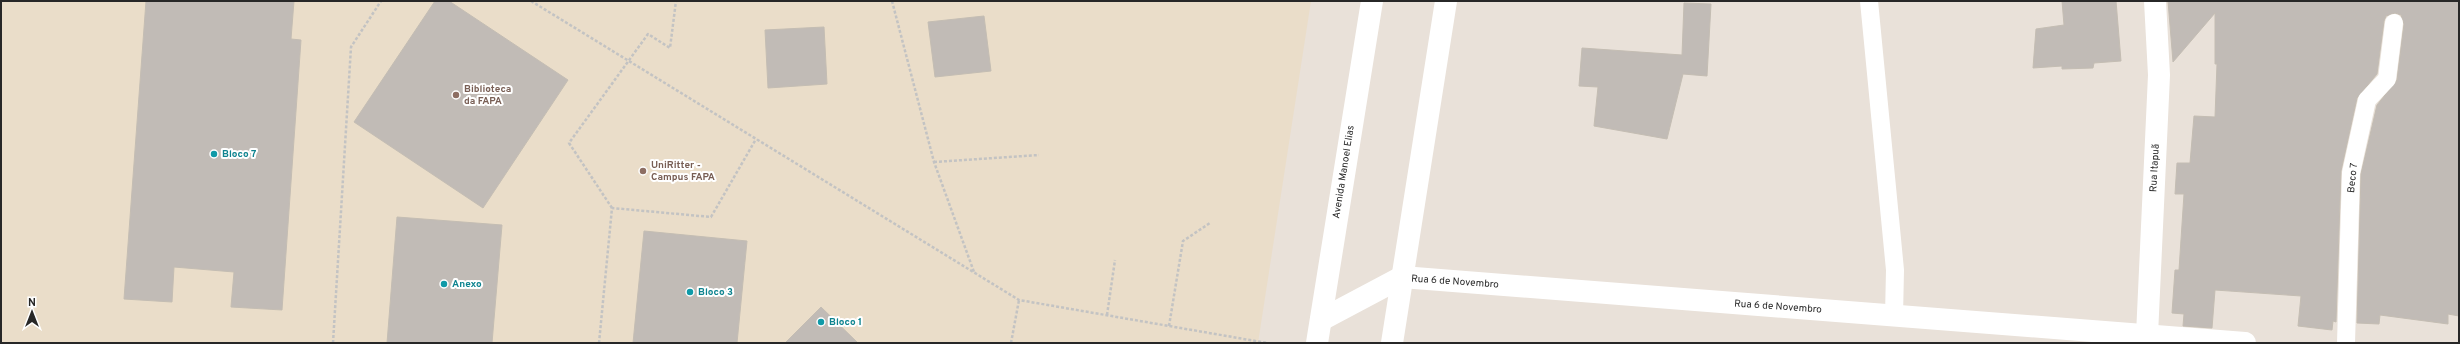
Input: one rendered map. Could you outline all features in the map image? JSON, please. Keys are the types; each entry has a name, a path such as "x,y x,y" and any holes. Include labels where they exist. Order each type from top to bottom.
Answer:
{"street":[{"name":"Avenida Manoel Elias","path":"1317,343 1372,1"},
{"path":"1392,343 1446,1"},
{"name":"Rua Itapuã","path":"2147,335 2159,75 2156,1"},
{"name":"Rua 6 de Novembro","path":"1321,320 1402,277 2245,343"}],"lane":[{"path":"1869,1 1895,270 1894,316"},
{"name":"Beco 7","path":"2346,343 2351,173 2367,100 2387,79 2394,23"}],"path":[{"path":"333,343 350,47 381,1"},
{"path":"531,1 1019,300 1266,343"},
{"path":"598,343 612,208 569,143 630,62 648,34 670,48 676,1"},
{"path":"892,1 934,162 974,272"},
{"path":"612,208 711,217 756,139"},
{"path":"934,162 1040,155"},
{"path":"1169,326 1183,242 1210,224"},
{"path":"1107,315 1115,260"},
{"path":"1011,343 1019,300"}],"shaded area":[{"name":"UniRitter - Campus FAPA","path":"1,1 1311,1 1258,343 1,343"}],"building":[{"name":"Bloco 7","path":"146,1 294,1 291,39 301,40 282,310 231,307 234,272 174,267 172,302 124,299"},
{"path":"435,1 449,1 568,80 483,208 354,122"},
{"path":"2062,1 2116,1 2121,61 2094,63 2093,68 2062,69 2062,66 2033,68 2036,29 2064,25"},
{"path":"2168,1 2459,1 2459,316 2448,314 2448,324 2380,315 2379,324 2357,323 2361,174 2377,105 2397,80 2404,24 2401,15 2395,13 2386,16 2384,21 2377,74 2357,98 2341,171 2336,322 2333,321 2332,330 2298,326 2301,296 2215,290 2212,328 2183,326 2184,314 2172,313 2175,270 2179,270 2184,194 2175,194 2177,163 2190,163 2194,116 2215,117 2217,64 2215,64 2215,13 2173,62"},
{"path":"1684,3 1711,4 1707,76 1683,74 1667,139 1594,126 1598,87 1579,86 1582,48 1682,55"},
{"path":"984,16 991,71 935,77 928,22"},
{"path":"824,27 827,84 768,88 765,30"},
{"name":"Anexo","path":"397,217 502,225 492,343 387,343"},
{"name":"Bloco 3","path":"644,231 747,241 737,343 633,343"},
{"name":"Bloco 1","path":"821,307 858,343 785,343"}],"place":[{"name":"Biblioteca da FAPA","path":"456,95"},
{"name":"Bloco 7","path":"214,154"},
{"name":"UniRitter - Campus FAPA","path":"643,171"},
{"name":"Anexo","path":"444,284"},
{"name":"Bloco 3","path":"690,292"},
{"name":"Bloco 1","path":"821,322"}]}
